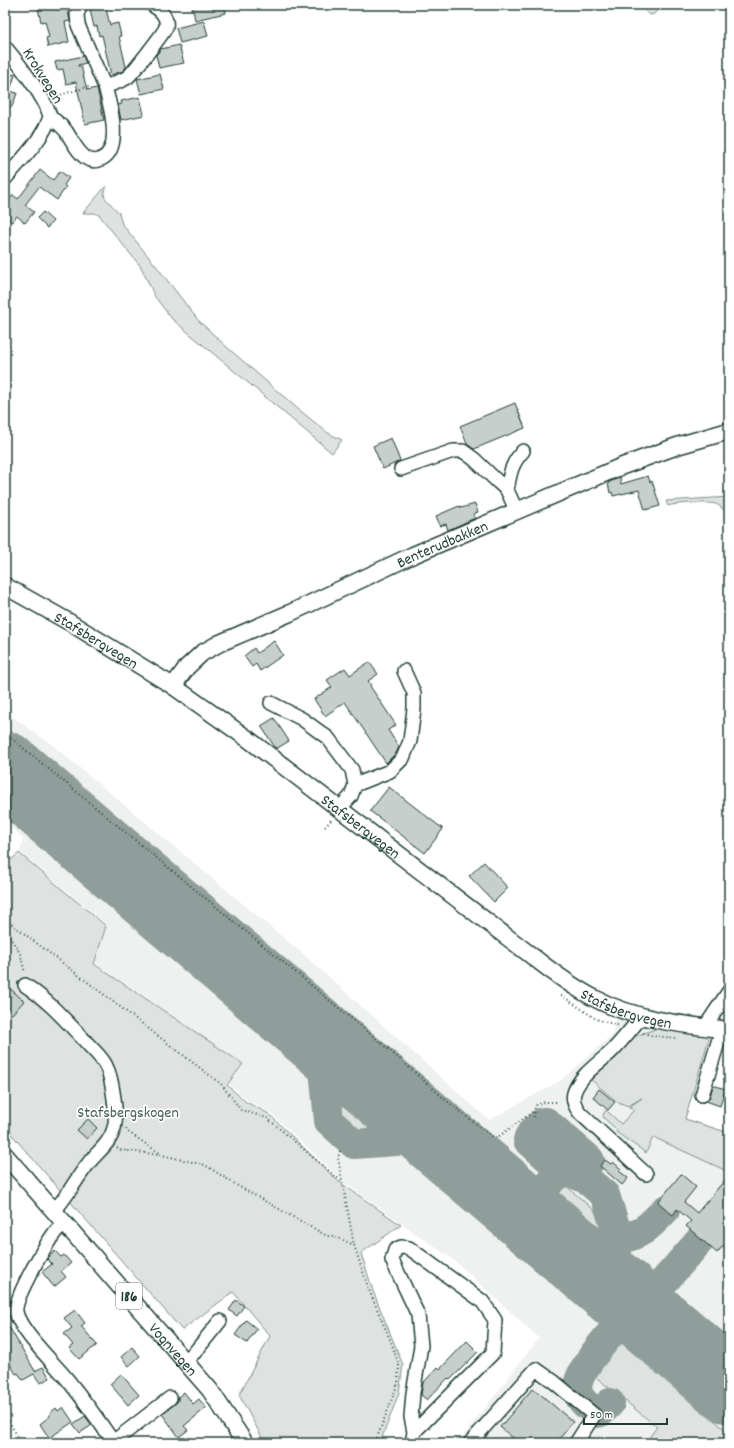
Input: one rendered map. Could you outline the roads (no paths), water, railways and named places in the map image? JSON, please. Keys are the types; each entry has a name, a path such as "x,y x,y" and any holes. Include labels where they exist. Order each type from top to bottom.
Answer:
{"main road":[{"name":"Benterudbakken","path":"173,686 187,667 202,653 220,643 290,613 413,556 648,456 729,431"},
{"name":"Stafsbergvegen","path":"5,586 69,622 173,686 248,740 572,985 597,1000 642,1016 726,1030"},
{"name":"Vognvegen","path":"5,1155 185,1361 222,1407 245,1443"}],"street":[{"name":"Krokvegen","path":"5,47 20,65 49,112 50,117 59,123 81,154 91,161 104,158 110,150 114,132 112,115 104,84 78,25 77,14 81,5"},
{"path":"104,84 129,76 166,28 163,13 152,5"},
{"path":"5,179 42,134 50,117"},
{"path":"401,469 453,451 464,451 507,490 517,512"},
{"path":"507,490 515,460 523,452"},
{"path":"355,785 390,771 403,758 410,740 414,709 414,693 404,671"},
{"path":"271,703 302,719 328,738 352,770 355,785 351,796 339,809"},
{"path":"25,985 46,1000 65,1018 102,1058 110,1074 116,1120 109,1142 87,1165 63,1201 54,1211"},
{"path":"705,1027 729,991"},
{"path":"642,1016 610,1052 590,1070 577,1087 574,1094 575,1107 580,1113 646,1174"},
{"path":"702,1095 726,1030"},
{"path":"65,1223 56,1231 21,1292 16,1306 17,1314 22,1325 31,1338 86,1402 114,1442 170,1398"},
{"path":"401,1247 409,1248 482,1301 495,1320 493,1353 413,1438 411,1417 413,1393 421,1346 418,1315 392,1260 395,1250 401,1247"},
{"path":"185,1361 195,1352 220,1321"},
{"path":"470,1443 536,1369 553,1380 594,1415 576,1443"}],"park label":[{"name":"Stafsbergskogen","path":"128,1111"}]}
